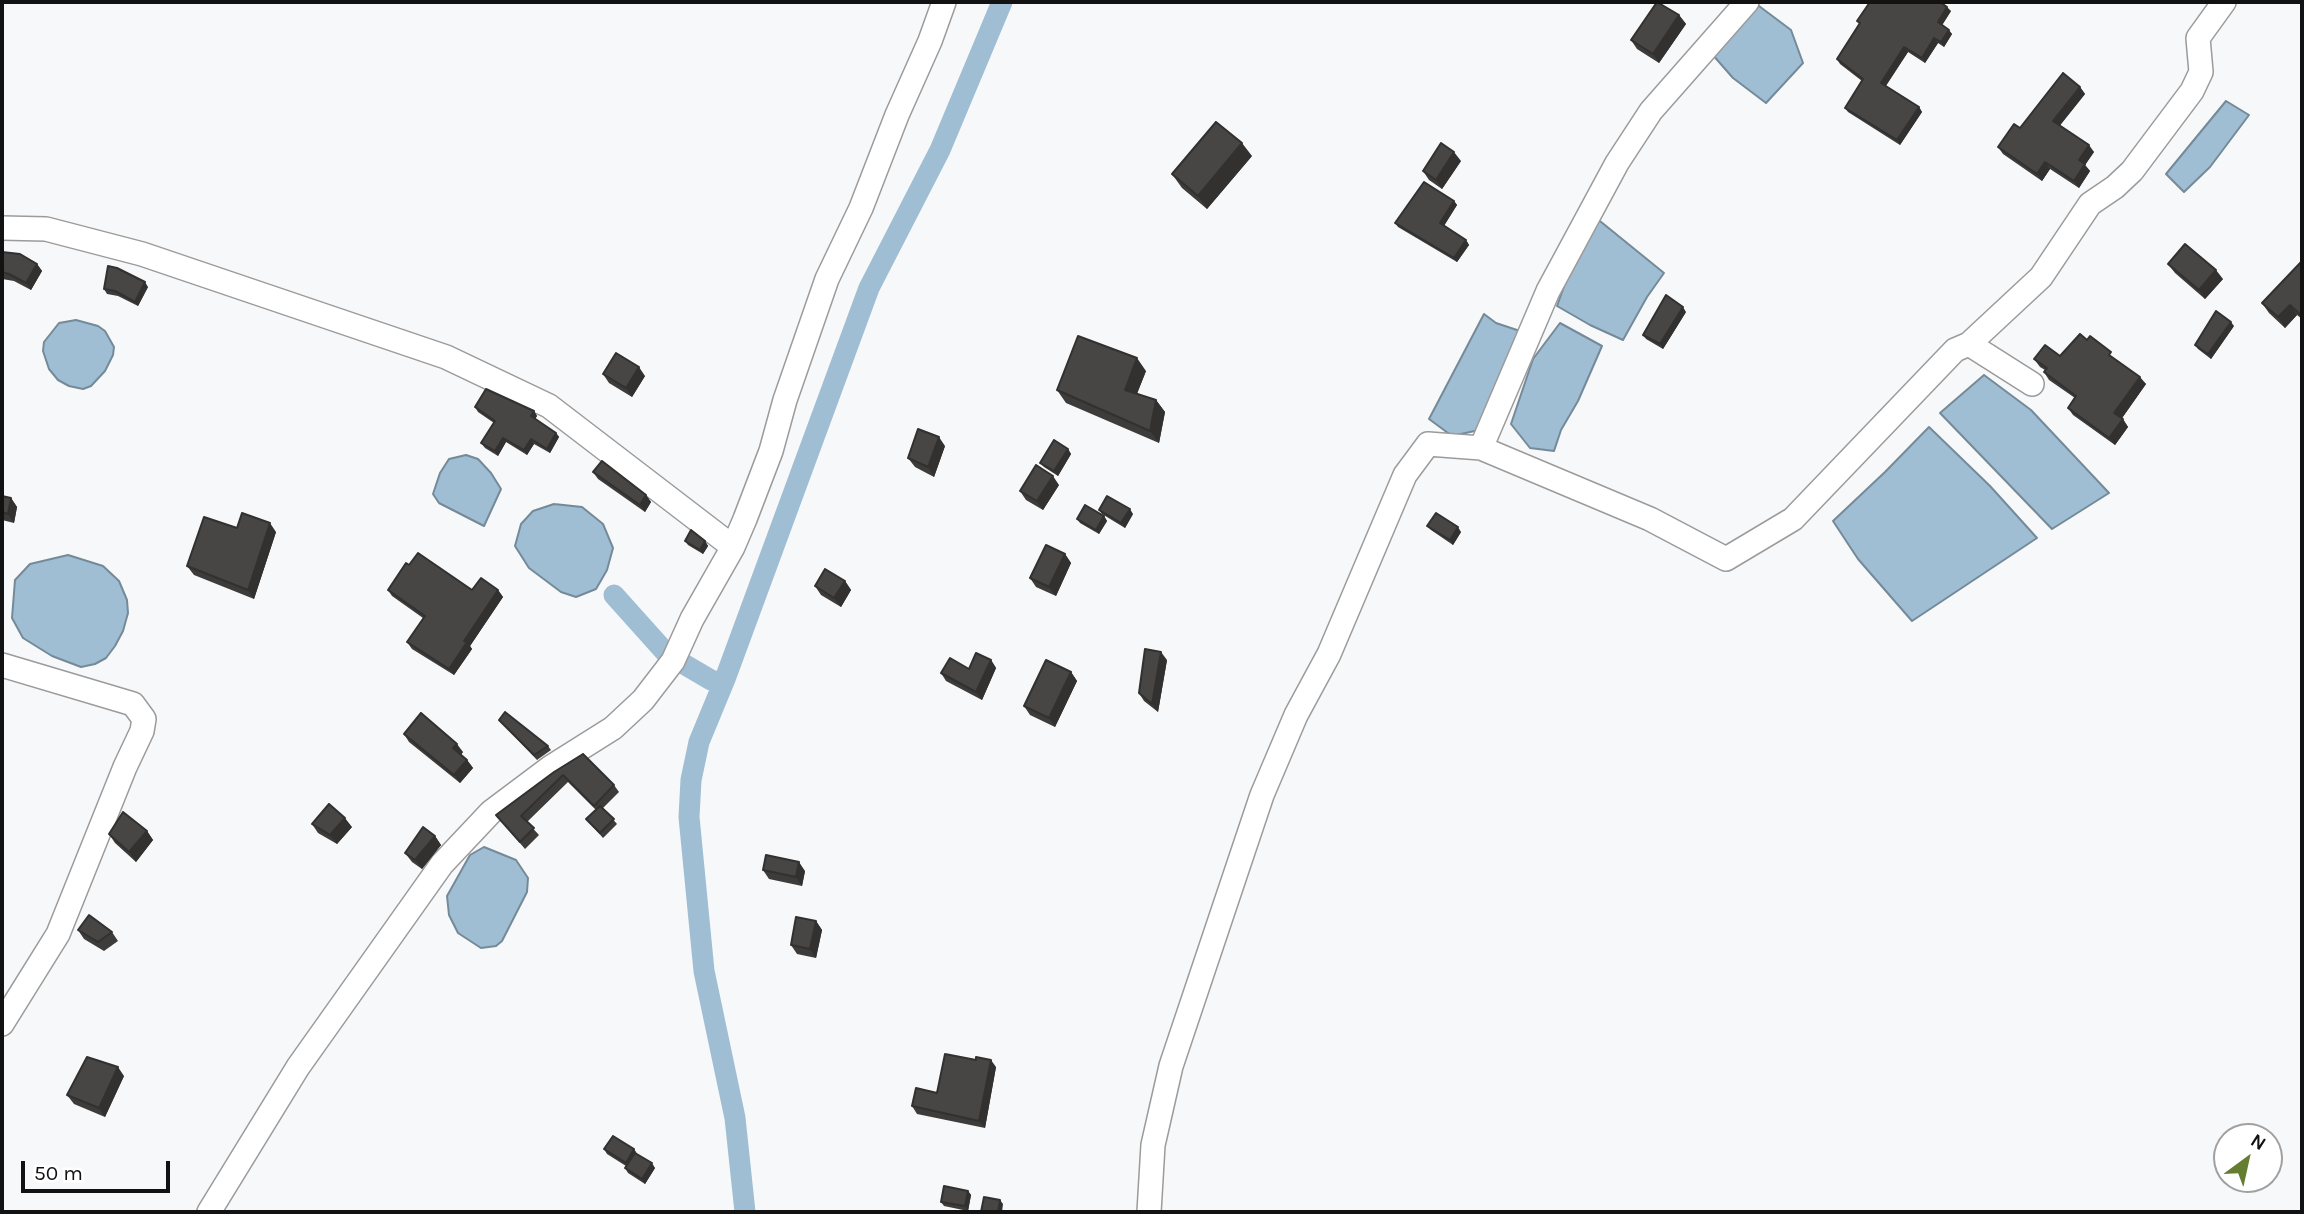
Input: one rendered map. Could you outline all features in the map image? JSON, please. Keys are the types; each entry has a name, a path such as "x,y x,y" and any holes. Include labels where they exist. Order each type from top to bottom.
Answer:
{"street":[{"path":"209,1212 298,1067 442,864 491,812 551,767 613,727 643,700 673,661 692,619 733,547 771,451 785,400 827,279 861,208 944,2"},
{"path":"1480,448 1548,291 1617,163 1651,111 1746,2"},
{"path":"1149,1212 1153,1145 1171,1066 1262,795 1296,715 1329,653 1405,475 1428,444 1480,448 1650,519 1726,559 1793,519 1955,350 1969,344 2041,277 2090,204 2132,171 2192,91 2201,72 2198,38 2224,2"},
{"path":"2,228 46,229 142,254 446,357 549,406 733,547"},
{"path":"1969,344 2032,384"},
{"path":"2,665 133,704 144,719 142,731 58,934 2,1024"}],"water":[{"path":"1755,3 1791,30 1803,63 1766,103 1733,78 1712,54"},
{"path":"2226,101 2249,115 2210,167 2184,192 2166,174"},
{"path":"1595,217 1664,273 1623,340 1557,306 1570,270"},
{"path":"1484,314 1496,323 1523,332 1479,430 1452,436 1429,419"},
{"path":"76,320 98,326 105,331 114,347 105,371 91,386 83,389 58,380 49,369 43,351 44,342 59,323"},
{"path":"1560,323 1602,346 1578,401 1561,430 1554,451 1530,448 1511,424 1533,359"},
{"path":"1984,375 2031,410 2109,493 2052,529 1940,413"},
{"path":"1929,427 1990,486 2037,538 1912,621 1858,559 1833,521"},
{"path":"466,455 478,459 501,489 484,526 439,503 433,494 440,473 449,459"},
{"path":"554,504 582,507 603,524 613,548 607,570 596,589 576,597 561,592 529,568 515,546 521,524 533,511"},
{"path":"68,555 103,566 119,581 127,600 128,613 115,646 106,658 81,667 52,656 23,638 12,618 15,580 30,564"},
{"path":"484,847 516,860 528,878 527,892 502,941 496,946 481,948 458,933 449,915 447,896 470,855"}],"building":[{"path":"1657,2 1679,15 1653,54 1631,40"},
{"path":"1870,2 1940,2 1947,7 1938,22 1949,30 1941,42 1934,38 1922,58 1904,47 1881,83 1919,107 1897,140 1845,108 1863,79 1837,59"},
{"path":"2063,73 2080,87 2053,121 2089,145 2079,160 2085,164 2074,181 2045,162 2037,174 1998,147 2014,124 2020,128"},
{"path":"1216,122 1242,143 1198,196 1172,174"},
{"path":"1441,143 1454,152 1436,180 1423,171"},
{"path":"1424,182 1454,201 1440,223 1466,240 1454,258 1395,223"},
{"path":"2185,244 2216,270 2199,290 2168,264"},
{"path":"2,252 20,254 37,264 26,283 2,272"},
{"path":"2302,261 2302,316 2290,305 2278,317 2262,303"},
{"path":"108,266 145,282 135,302 115,291 104,289"},
{"path":"1666,295 1683,307 1660,344 1643,335"},
{"path":"2216,311 2231,322 2208,354 2195,345"},
{"path":"2080,334 2087,340 2090,336 2111,352 2109,355 2140,377 2114,413 2123,419 2109,438 2068,408 2076,396 2044,372 2047,368 2034,359 2045,345 2060,356"},
{"path":"1078,336 1137,358 1125,390 1156,400 1150,431 1057,390"},
{"path":"616,353 639,367 626,388 603,374"},
{"path":"486,389 534,411 531,416 556,433 547,449 531,439 524,450 503,438 495,451 481,443 495,421 475,407"},
{"path":"918,429 939,437 928,467 908,458"},
{"path":"1054,440 1068,449 1054,471 1040,463"},
{"path":"602,461 646,495 640,505 593,472"},
{"path":"1036,465 1053,476 1037,501 1020,491"},
{"path":"2,496 11,498 8,514 2,512"},
{"path":"1107,496 1130,509 1121,523 1099,510"},
{"path":"1085,505 1104,516 1096,530 1077,519"},
{"path":"242,513 270,523 248,590 187,566 204,517 237,528"},
{"path":"1436,513 1458,527 1450,540 1427,526"},
{"path":"691,530 705,541 700,550 685,541"},
{"path":"1046,545 1065,554 1049,587 1030,578"},
{"path":"418,553 472,590 481,578 498,590 449,669 407,642 425,616 388,590 406,563 409,565"},
{"path":"825,569 845,581 834,598 815,586"},
{"path":"1145,649 1161,652 1152,704 1139,693"},
{"path":"976,653 991,660 976,692 941,673 950,658 969,669"},
{"path":"1046,660 1071,672 1049,718 1024,706"},
{"path":"505,712 548,746 534,755 499,720"},
{"path":"421,713 457,744 453,748 467,760 454,775 404,734"},
{"path":"583,754 614,785 594,806 563,775 521,816 534,828 520,842 496,815"},
{"path":"329,804 345,818 330,835 312,824"},
{"path":"600,806 614,819 600,833 586,819"},
{"path":"123,812 147,831 129,852 109,834"},
{"path":"423,827 435,836 415,860 405,853"},
{"path":"766,855 799,862 796,877 763,870"},
{"path":"89,915 112,932 98,942 78,930"},
{"path":"796,917 816,921 810,949 791,945"},
{"path":"945,1054 991,1060 979,1121 912,1106 916,1088 937,1093"},
{"path":"87,1057 118,1067 99,1108 67,1095"},
{"path":"613,1136 634,1149 626,1163 604,1149"},
{"path":"635,1153 652,1163 642,1179 625,1168"},
{"path":"944,1186 968,1191 965,1206 941,1202"},
{"path":"984,1197 1000,1200 998,1212 981,1212"}],"waterway":[{"path":"745,1212 735,1118 704,971 689,817 691,780 699,742 725,679 869,288 940,150 1002,2"},
{"path":"614,595 666,653"},
{"path":"682,663 711,680 718,682 725,679"}]}
